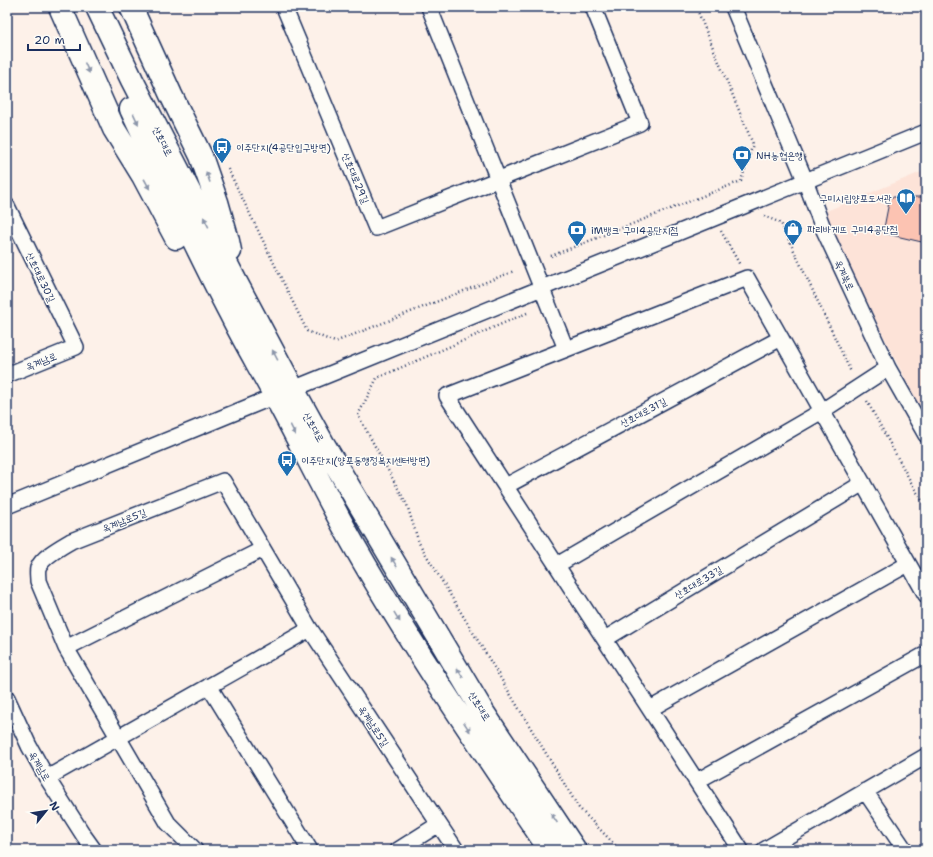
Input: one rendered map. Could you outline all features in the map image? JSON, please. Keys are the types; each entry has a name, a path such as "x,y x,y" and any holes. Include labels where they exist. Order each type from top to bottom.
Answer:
{"street":[{"path":"60,7 114,128 143,176 217,311 243,354 284,392"},
{"name":"산호대로","path":"86,7 126,99 231,316 284,392 324,445 483,712 576,850"},
{"name":"산호대로","path":"97,7 132,80 236,282 284,392 307,459 356,548 417,650 490,762 550,850"},
{"path":"131,7 171,95 201,156 217,202 228,241 236,282"},
{"name":"산호대로29길","path":"284,7 376,228 640,123 593,7"},
{"path":"430,7 566,349"},
{"name":"옥계북로","path":"733,7 805,180 823,228 888,368 926,435"},
{"path":"7,506 926,132"},
{"name":"산호대로30길","path":"7,206 76,347"},
{"path":"741,850 447,396 747,278 926,595"},
{"name":"산호대로31길","path":"506,486 781,338"},
{"name":"옥계남로","path":"7,374 76,347"},
{"path":"557,565 822,410 888,368"},
{"name":"옥계남로5길","path":"195,850 168,823 66,648 38,581 37,573 40,564 48,556 71,541 223,481 310,629 456,850"},
{"name":"산호대로33길","path":"605,639 863,483"},
{"path":"66,648 263,549"},
{"path":"650,709 908,564"},
{"path":"47,778 310,629"},
{"path":"697,781 926,654"},
{"path":"209,686 310,850"},
{"name":"옥계남로","path":"7,698 29,746 47,778 94,850"},
{"path":"764,850 926,756"},
{"path":"865,791 905,850"},
{"path":"398,850 439,824"}],"path":[{"path":"551,256 741,181 753,144 696,7"},
{"path":"227,166 308,331 335,342 514,271"},
{"path":"721,230 747,278"},
{"path":"527,313 377,378 358,415 406,505 420,543 579,808 620,850"},
{"path":"865,399 926,507"}],"shaded area":[{"path":"926,170 926,418 880,329 824,212"}],"building":[{"name":"구미시립양포도서관","path":"890,197 926,197 926,243 883,233"}],"place":[{"name":"이주단지(4공단입구방면)","path":"222,164"},
{"name":"NH농협은행","path":"742,172"},
{"name":"구미시립양포도서관","path":"906,215"},
{"name":"파리바게뜨 구미4공단점","path":"793,246"},
{"name":"iM뱅크 구미4공단지점","path":"577,247"},
{"name":"이주단지(양포동행정복지센터방면)","path":"287,477"}]}
